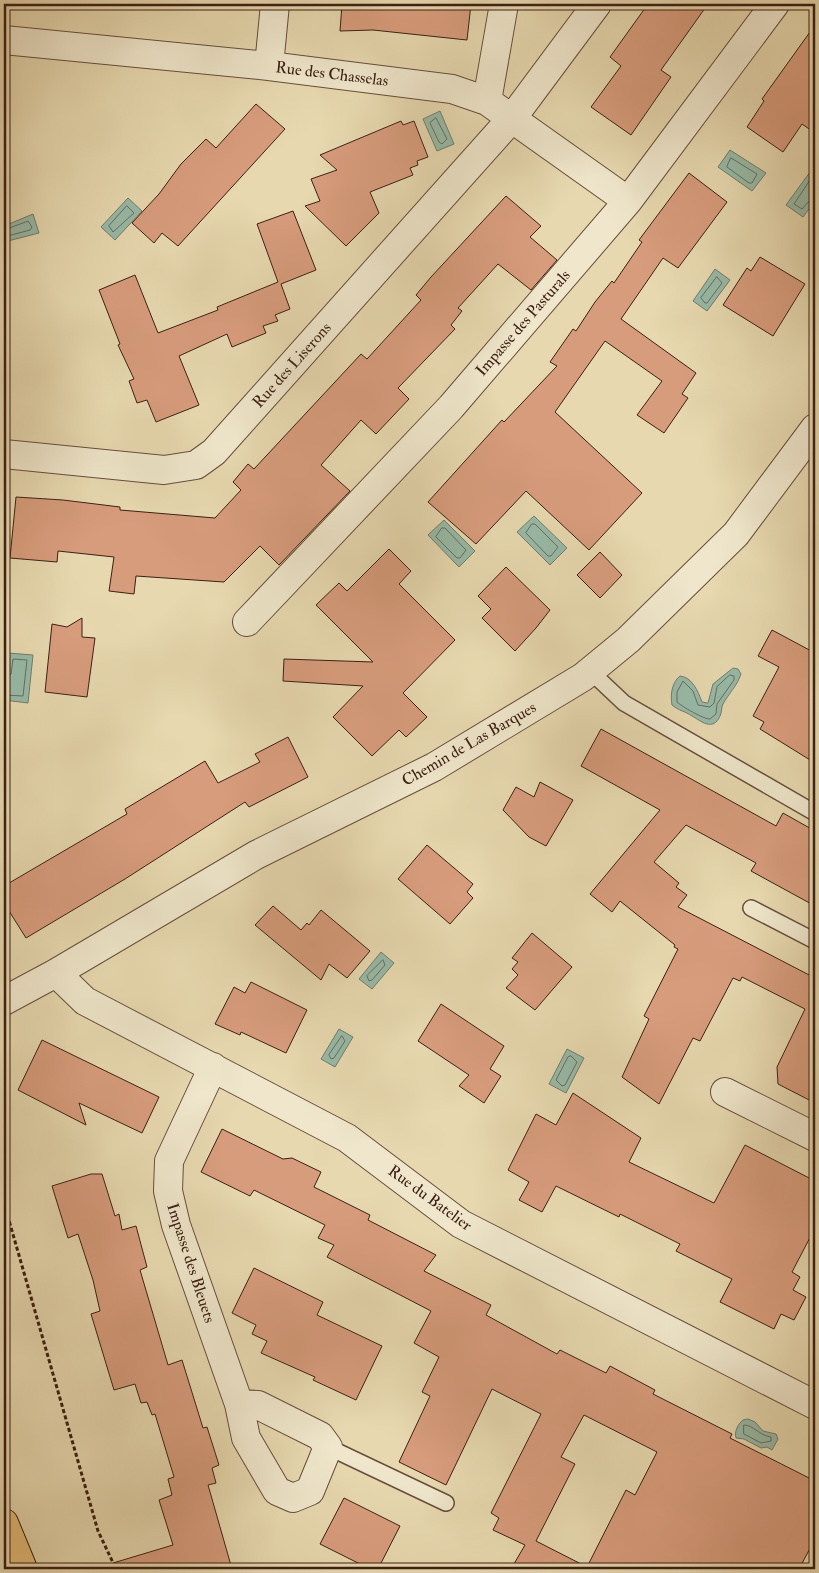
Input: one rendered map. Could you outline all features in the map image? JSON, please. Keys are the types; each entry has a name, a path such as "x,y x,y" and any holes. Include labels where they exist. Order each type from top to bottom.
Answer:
{"highway":[{"path":"4,1523 23,1569"}],"street":[{"path":"269,66 275,4"},
{"path":"488,101 504,4"},
{"name":"Rue des Liserons","path":"4,454 164,470 196,465 214,452 513,117 597,4"},
{"name":"Impasse des Pasturals","path":"247,622 451,407 628,202 775,4"},
{"name":"Rue des Chasselas","path":"4,40 269,66 452,89 488,101 513,117 628,202"},
{"name":"Chemin de Las Barques","path":"4,1001 56,974 256,855 434,767 590,671 628,640 736,534 815,428"},
{"name":"Rue du Batelier","path":"56,974 85,1001 348,1138 461,1224 815,1405"},
{"name":"Impasse des Bleuets","path":"213,1067 169,1161 168,1191 176,1225 239,1404 246,1438 277,1491 293,1498 310,1491 328,1447"},
{"path":"725,1092 815,1137"},
{"path":"239,1404 258,1405 320,1436 328,1447"}],"lane":[{"path":"590,671 624,703 815,813"},
{"path":"751,908 815,941"},
{"path":"328,1447 446,1504"}],"path":[{"path":"4,1203 95,1521 116,1569"}],"water":[{"path":"440,111 454,144 437,151 423,119"},
{"path":"730,150 766,173 752,191 718,167"},
{"path":"810,172 815,175 815,201 803,217 786,205"},
{"path":"128,198 142,211 115,240 101,227"},
{"path":"33,214 39,233 4,242 4,226"},
{"path":"715,269 730,280 707,311 693,301"},
{"path":"534,516 567,548 550,565 517,532"},
{"path":"444,520 475,551 459,567 428,535"},
{"path":"8,653 33,655 28,703 4,700"},
{"path":"733,668 738,669 741,674 723,704 720,716 714,723 707,724 672,705 672,689 680,676 691,682 702,702 708,703 713,684"},
{"path":"381,952 394,963 372,989 359,979"},
{"path":"339,1029 353,1037 335,1067 321,1059"},
{"path":"567,1049 584,1058 566,1093 549,1084"},
{"path":"748,1419 755,1422 763,1431 776,1434 778,1439 772,1450 767,1447 761,1448 744,1439 736,1438 738,1426 743,1420"}],"building":[{"path":"342,4 471,4 467,40 373,30 340,31"},
{"path":"648,4 708,4 661,70 671,77 631,135 591,107 621,66 610,57"},
{"path":"815,25 815,133 802,124 783,152 747,127 764,101 762,99"},
{"path":"256,104 285,129 178,246 162,233 154,243 132,223 159,194 181,164 206,139 216,148"},
{"path":"401,121 403,125 414,121 428,157 417,161 418,165 410,168 413,175 370,192 379,213 346,246 305,206 320,201 311,179 337,170 320,155"},
{"path":"689,173 727,202 678,268 663,258 621,319 696,373 682,394 688,398 664,433 637,415 662,381 605,341 555,412 642,493 589,550 526,491 476,544 428,502 502,420 504,422 557,366 550,362 573,329 576,331 595,302 612,281 614,283 642,242 639,240"},
{"path":"506,196 541,226 530,237 557,260 531,290 498,264 458,308 462,311 451,325 455,329 398,388 409,399 376,434 361,420 321,465 350,491 279,565 260,546 224,582 136,576 134,594 109,591 114,557 58,551 57,562 10,558 16,497 63,500 120,507 120,510 215,518 241,490 233,482 248,464 254,469 361,354 367,359 421,300 416,295 431,277"},
{"path":"293,211 316,270 281,284 290,309 275,315 278,321 263,326 266,333 232,347 227,334 179,356 199,405 156,422 147,400 137,403 129,381 134,379 118,345 120,344 99,290 135,275 158,333 218,310 217,307 278,282 257,224"},
{"path":"760,257 805,284 773,336 723,305 747,268 751,271"},
{"path":"389,549 411,571 399,584 455,640 403,693 427,717 406,737 399,730 372,756 333,717 363,686 283,681 284,659 373,662 316,605 339,583 347,591"},
{"path":"600,552 622,575 600,598 577,575"},
{"path":"506,567 550,610 515,651 482,618 491,609 478,596"},
{"path":"82,618 82,637 95,638 87,697 45,692 52,624 67,627"},
{"path":"772,630 815,653 815,763 760,729 764,722 753,716 779,667 758,656"},
{"path":"601,729 776,826 783,813 815,831 815,906 751,871 756,863 686,825 654,862 679,883 676,887 687,895 678,907 815,978 815,1103 778,1084 777,1067 805,1009 742,977 740,981 733,978 700,1041 693,1038 659,1104 622,1077 649,1019 644,1016 678,949 620,901 612,912 590,894 660,810 581,766"},
{"path":"288,737 308,777 249,807 245,802 125,879 26,938 4,903 4,886 127,814 125,809 205,761 218,783 260,762 255,754"},
{"path":"540,782 573,800 546,846 529,837 503,810 516,787 534,797"},
{"path":"427,845 473,884 467,892 473,898 450,924 398,879"},
{"path":"273,906 301,930 307,923 309,925 321,910 370,951 347,978 329,964 321,980 255,925"},
{"path":"532,933 572,967 535,1010 506,988 518,975 512,969 518,962 512,958"},
{"path":"251,982 307,1010 286,1053 241,1032 240,1035 215,1024 234,987 245,993"},
{"path":"441,1004 504,1046 490,1069 501,1076 484,1103 459,1086 469,1075 418,1041"},
{"path":"42,1040 159,1097 142,1133 79,1103 86,1125 18,1090"},
{"path":"573,1093 641,1138 629,1162 714,1203 745,1145 815,1181 815,1228 792,1272 800,1277 793,1290 806,1297 794,1320 781,1314 774,1329 720,1302 732,1279 676,1251 680,1244 620,1214 619,1217 556,1186 542,1212 519,1200 529,1182 508,1170 536,1114 556,1125"},
{"path":"222,1129 283,1159 292,1158 321,1172 314,1187 370,1215 368,1220 436,1255 424,1271 491,1305 486,1315 557,1354 560,1350 606,1373 610,1366 655,1390 653,1394 732,1434 730,1438 815,1481 815,1539 799,1569 511,1569 525,1545 493,1530 499,1518 491,1513 541,1414 492,1389 446,1485 399,1462 430,1396 422,1392 439,1357 414,1343 431,1311 327,1257 334,1245 318,1238 325,1225 254,1190 250,1196 201,1172","holes":["584,1415 657,1452 635,1495 626,1490 587,1567 536,1541 575,1464 561,1457"]},
{"path":"91,1174 102,1174 115,1216 119,1214 122,1230 136,1226 147,1267 140,1270 168,1365 182,1360 203,1428 207,1427 219,1465 212,1468 216,1483 208,1485 232,1569 114,1569 113,1563 173,1545 159,1500 172,1495 168,1479 174,1477 155,1414 152,1415 147,1402 141,1403 135,1384 114,1390 91,1314 100,1311 93,1280 78,1234 68,1238 52,1186"},
{"path":"254,1268 323,1302 317,1315 382,1346 356,1400 313,1380 315,1377 261,1353 267,1341 252,1334 256,1325 232,1313"},
{"path":"344,1498 400,1526 378,1569 370,1569 320,1544"}]}
